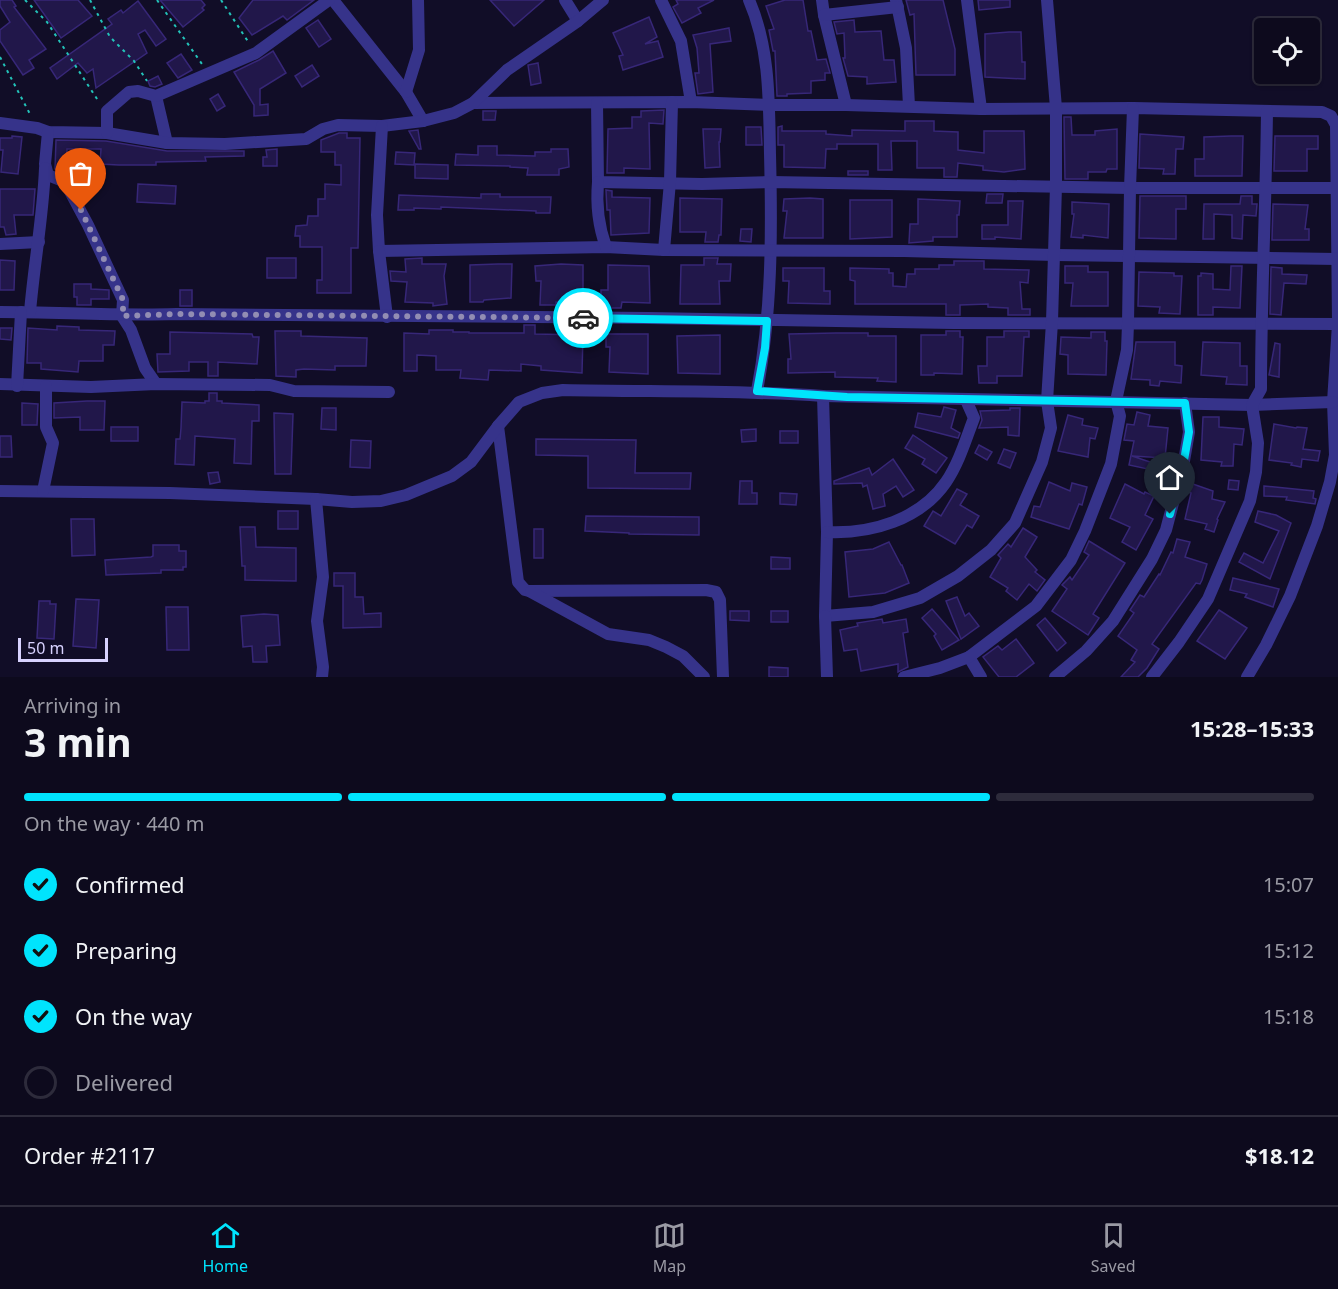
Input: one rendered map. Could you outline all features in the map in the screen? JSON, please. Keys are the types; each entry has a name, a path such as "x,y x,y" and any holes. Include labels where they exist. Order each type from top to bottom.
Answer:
{"street":[{"path":"107,133 107,111 129,92 138,91 156,96 256,53 331,0 406,92 423,121"},
{"path":"406,92 419,50 418,0"},
{"path":"565,0 578,21"},
{"path":"0,123 42,130 107,133 167,143 225,144 306,139 323,129 339,125 382,126 423,121 454,113 473,103 507,70 578,21 603,0"},
{"path":"661,0 681,40 691,102"},
{"path":"749,0 754,12 766,65 771,182 771,252 767,321 765,348 757,391"},
{"path":"822,0 846,105"},
{"path":"967,0 981,109"},
{"path":"825,616 873,612 920,598 958,576 990,550 1015,524 1035,481 1051,428 1047,401 1052,322 1056,108 1047,0"},
{"path":"824,15 897,4 906,48 909,106"},
{"path":"156,96 167,143"},
{"path":"664,250 670,182 672,102"},
{"path":"473,103 691,102 981,109 1133,108 1322,112 1331,116 1336,125 1338,188 1338,324 1333,402 1335,454 1330,482 1317,525 1290,596 1247,677"},
{"path":"597,103 597,198 599,228 606,247"},
{"path":"904,677 969,657 1036,606 1071,560 1085,531 1111,464 1120,416 1116,401 1127,350 1133,108"},
{"path":"1152,677 1208,599 1250,501 1256,472 1258,443 1252,405 1261,389 1262,258 1267,111"},
{"path":"382,126 377,215 387,317"},
{"path":"17,386 25,312 39,242 45,164 42,130"},
{"path":"45,164 48,175 65,182 81,210 123,300 123,316 131,330 145,368 156,384"},
{"path":"598,182 1338,188"},
{"path":"0,244 39,242"},
{"path":"379,251 606,247 771,252 904,251 1337,259"},
{"path":"0,312 123,316 176,314 767,321 1338,324"},
{"path":"0,384 91,387 156,384 270,386 294,391 389,392"},
{"path":"43,491 53,443 46,427 46,386"},
{"path":"0,490 352,502 381,501 406,495 452,476 471,462 519,402 542,393 562,390 703,393 757,391 823,396 1252,405 1333,402"},
{"path":"823,396 827,532 825,616 827,677"},
{"path":"827,532 849,533 871,530 910,514 931,500 946,481 974,418 966,400"},
{"path":"1055,677 1086,651 1113,621 1152,559 1166,530 1189,432 1185,403"},
{"path":"498,426 518,582 521,586 608,634 649,640 666,647 684,656 704,677"},
{"path":"316,499 323,577 317,621 322,677"},
{"path":"529,591 716,592 720,600 723,677"},
{"path":"969,657 981,677"}],"path":[{"path":"25,0 47,22 94,95 107,111"},
{"path":"90,0 110,37 134,61 156,96"},
{"path":"158,0 208,74"},
{"path":"221,0 256,53"},
{"path":"0,57 42,130"}],"building":[{"path":"0,0 12,0 16,6 14,7 46,49 29,60 34,68 23,75 0,41 0,30 10,22 0,6"},
{"path":"34,0 78,0 92,16 61,38"},
{"path":"160,0 201,0 205,5 202,8 204,10 183,27"},
{"path":"253,0 314,0 287,20 283,16 252,35 239,18"},
{"path":"490,0 544,0 514,26"},
{"path":"676,0 714,0 698,8 701,13 682,23 673,7 678,4"},
{"path":"785,0 803,0 808,31 811,31 817,60 826,59 830,73 825,73 825,80 811,81 811,93 777,96 775,51 773,51 769,30 774,29 766,6"},
{"path":"906,0 943,0 955,49 955,75 916,75 914,14 910,15"},
{"path":"978,0 1010,0 1010,7 979,10"},
{"path":"138,1 166,39 156,46 145,30 138,34 147,53 96,88 93,69 87,73 78,63 57,79 50,68 112,24 108,19 121,10 123,13"},
{"path":"649,17 657,37 645,44 658,41 663,57 623,70 619,56 623,55 613,33"},
{"path":"318,20 331,39 319,47 306,28"},
{"path":"854,20 855,32 881,31 884,60 894,60 896,82 867,84 867,77 848,76 843,58 845,58 844,33 837,34 834,22"},
{"path":"729,28 731,41 710,44 713,92 698,94 695,73 699,73 697,48 693,35"},
{"path":"1021,32 1025,79 985,77 985,34"},
{"path":"273,51 286,73 260,89 260,105 268,104 268,115 254,116 254,105 234,72"},
{"path":"181,54 192,70 178,78 167,63"},
{"path":"538,63 541,83 531,85 528,65"},
{"path":"312,65 319,76 302,87 295,76"},
{"path":"158,76 162,84 155,87 150,86 148,81"},
{"path":"218,94 225,106 217,111 210,99"},
{"path":"664,110 663,124 649,123 650,169 624,168 624,173 607,173 608,129 632,128 632,117 641,117 641,111"},
{"path":"483,111 496,111 495,120 483,120"},
{"path":"1064,117 1071,117 1072,135 1095,135 1095,131 1117,129 1117,169 1107,169 1106,172 1088,172 1088,179 1065,179"},
{"path":"905,121 934,121 934,131 958,132 958,150 984,153 984,131 1024,131 1025,169 1004,172 983,170 983,166 958,163 957,177 944,177 944,168 917,168 917,141 891,141 892,170 878,170 878,144 837,144 837,149 826,149 825,168 784,167 784,145 778,145 778,127 782,126 782,131 826,131 826,134 852,136 852,130 905,131"},
{"path":"746,127 761,127 762,145 746,145"},
{"path":"703,129 721,129 720,167 705,168"},
{"path":"418,130 421,149 409,131"},
{"path":"339,133 347,133 347,138 360,138 358,248 351,248 351,293 317,293 317,280 322,280 322,247 300,247 300,236 295,236 296,226 307,225 308,216 318,216 318,199 325,199 325,184 341,185 341,165 335,165 335,152 321,152 321,140"},
{"path":"1140,134 1184,137 1183,149 1176,149 1175,174 1163,174 1164,169 1139,168"},
{"path":"12,136 22,137 18,174 1,172 3,150 0,150 0,138 12,138"},
{"path":"1243,136 1242,176 1195,176 1195,159 1204,159 1204,137"},
{"path":"1275,136 1318,136 1318,149 1307,149 1307,171 1274,171"},
{"path":"56,140 106,141 167,151 244,151 244,156 205,157 206,161 156,162 156,165 119,165 100,164 101,149 67,149 66,173 55,169"},
{"path":"478,146 497,146 497,155 535,156 535,152 568,149 569,167 559,169 559,175 527,175 528,168 455,165 456,154 478,155"},
{"path":"277,149 277,166 263,166 263,157 267,157 266,150"},
{"path":"396,152 415,153 414,165 395,164"},
{"path":"415,164 448,165 448,179 415,178"},
{"path":"848,171 868,171 868,175 848,175"},
{"path":"138,184 176,186 175,204 137,202"},
{"path":"0,189 35,189 33,215 14,215 16,234 6,235 4,227 0,227"},
{"path":"606,190 612,191 612,197 650,198 649,233 611,235"},
{"path":"481,194 500,194 500,197 551,197 550,213 441,207 441,209 398,210 399,195 481,198"},
{"path":"987,194 1003,194 1002,203 986,203"},
{"path":"1140,196 1186,196 1186,209 1176,209 1176,239 1139,238"},
{"path":"1241,196 1252,196 1252,204 1257,204 1256,216 1243,215 1242,239 1232,238 1232,215 1214,214 1214,239 1203,239 1204,204 1240,204"},
{"path":"680,198 722,199 721,235 719,235 718,242 705,242 706,232 680,232"},
{"path":"784,199 823,199 823,238 784,238 787,211 783,211"},
{"path":"918,199 960,201 959,215 957,215 957,237 933,237 933,241 909,243 910,224 918,224"},
{"path":"850,200 892,200 892,237 850,239"},
{"path":"1008,201 1023,201 1021,239 995,237 995,239 982,239 982,225 1008,225"},
{"path":"1072,202 1109,204 1108,238 1083,235 1083,238 1071,237 1074,214 1072,214"},
{"path":"1273,204 1308,205 1305,229 1309,229 1309,240 1272,240"},
{"path":"741,229 752,229 751,242 740,241"},
{"path":"267,258 296,258 296,278 267,278"},
{"path":"422,258 422,264 446,264 444,276 447,304 433,306 433,303 405,302 407,282 391,281 390,271 406,272 405,259"},
{"path":"704,258 718,258 717,264 731,264 730,281 719,281 720,304 680,304 681,265 704,265"},
{"path":"0,260 15,261 14,290 0,290"},
{"path":"954,261 984,261 984,269 1029,270 1028,283 1020,282 1022,309 1030,309 1030,315 1008,315 1008,308 988,307 988,304 960,305 960,315 946,315 946,304 855,304 855,281 850,280 850,268 889,269 889,273 893,273 893,286 906,287 907,274 915,274 915,269 939,269 939,265 954,265"},
{"path":"512,264 511,298 470,302 470,265"},
{"path":"583,265 583,303 556,302 556,305 540,305 541,281 536,281 535,266"},
{"path":"608,265 649,266 650,303 622,302 621,308 601,308 601,290 608,290"},
{"path":"1065,266 1088,266 1088,272 1108,272 1108,306 1071,306 1073,283 1065,283"},
{"path":"1231,266 1242,266 1240,308 1213,307 1213,315 1198,315 1198,276 1201,276 1201,273 1213,274 1213,289 1230,290"},
{"path":"1271,267 1282,268 1282,274 1307,275 1306,284 1284,283 1281,315 1270,314"},
{"path":"783,268 824,268 824,291 830,291 830,304 788,303 789,281 783,281"},
{"path":"1139,272 1174,273 1174,276 1182,276 1180,314 1159,313 1160,307 1138,306"},
{"path":"74,284 91,284 91,289 109,290 109,299 91,299 91,305 77,305 77,297 74,297"},
{"path":"180,290 192,290 192,306 180,306"},
{"path":"524,325 535,325 535,334 583,335 582,373 541,370 541,366 521,364 521,371 489,370 488,380 460,378 461,370 436,370 436,356 417,355 417,371 404,371 404,333 429,334 429,330 453,330 453,332 469,333 524,333"},
{"path":"57,326 79,327 79,330 115,331 114,345 103,345 103,361 79,361 78,372 41,369 41,363 27,363 28,328 57,330"},
{"path":"0,328 12,328 11,340 0,339"},
{"path":"275,331 301,331 301,336 367,338 366,366 335,366 335,370 304,369 296,370 296,377 276,376"},
{"path":"946,331 960,331 960,337 963,337 962,374 921,375 921,335 946,335"},
{"path":"1004,331 1029,331 1029,337 1024,337 1022,376 997,376 997,383 979,383 978,366 987,366 987,337 1004,337"},
{"path":"170,332 252,334 253,337 259,337 257,364 218,362 218,376 208,376 208,362 189,362 189,371 158,372 157,354 170,354"},
{"path":"1091,332 1105,332 1106,375 1068,374 1068,355 1060,354 1061,337 1091,338"},
{"path":"868,333 868,336 896,336 896,382 877,381 878,378 835,377 835,372 788,373 788,359 791,359 789,334"},
{"path":"606,334 648,334 648,374 609,372 610,347 606,347"},
{"path":"720,335 720,374 678,373 677,336"},
{"path":"1136,342 1175,342 1175,365 1182,366 1181,383 1160,381 1159,386 1150,385 1150,380 1131,379"},
{"path":"1203,342 1240,343 1240,366 1247,366 1247,385 1226,384 1227,377 1201,375"},
{"path":"1275,343 1280,344 1279,377 1269,375"},
{"path":"209,393 217,393 217,401 222,401 222,403 259,405 259,421 252,421 251,464 234,463 235,439 195,436 194,465 175,464 176,439 180,439 182,402 205,403 209,401"},
{"path":"105,401 104,430 80,430 80,417 54,418 54,403"},
{"path":"22,403 38,404 37,425 22,425"},
{"path":"944,407 956,410 951,428 960,433 958,438 915,427 918,413 941,417"},
{"path":"322,408 336,408 336,430 321,429"},
{"path":"1010,408 1020,408 1019,436 1008,435 1008,427 979,428 982,420 980,411 1010,410"},
{"path":"1137,412 1150,415 1148,426 1168,428 1165,458 1132,456 1159,465 1157,471 1129,465 1134,441 1124,440 1127,424 1134,425"},
{"path":"274,413 293,414 291,474 275,474"},
{"path":"1068,415 1083,419 1082,425 1098,428 1095,439 1090,438 1088,457 1058,451"},
{"path":"1203,417 1219,417 1219,427 1244,429 1242,445 1234,444 1233,466 1221,466 1222,462 1201,460"},
{"path":"1274,424 1307,428 1303,449 1320,451 1318,461 1302,459 1301,467 1291,465 1292,463 1269,460"},
{"path":"111,427 138,427 138,441 111,441"},
{"path":"756,429 756,441 742,442 741,430"},
{"path":"780,431 798,431 798,443 780,443"},
{"path":"913,435 947,458 936,473 922,464 925,459 905,448"},
{"path":"0,436 11,436 12,457 0,457"},
{"path":"536,439 636,440 635,473 691,473 690,489 588,488 588,456 536,455"},
{"path":"351,440 371,441 370,468 350,467"},
{"path":"979,445 992,452 987,460 975,453"},
{"path":"1004,449 1016,453 1010,468 998,463"},
{"path":"893,459 914,490 903,497 896,486 883,494 885,506 873,509 867,485 863,487 862,483 834,484 834,481 869,468 872,475"},
{"path":"218,472 220,482 210,484 208,473"},
{"path":"1188,476 1192,478 1190,483 1213,491 1212,499 1225,502 1214,532 1205,529 1207,524 1185,519 1191,493 1185,491"},
{"path":"1229,480 1239,481 1238,490 1228,489"},
{"path":"740,481 752,481 752,493 757,493 757,504 739,504"},
{"path":"1049,482 1070,491 1072,483 1087,487 1082,505 1079,504 1069,529 1031,517 1034,506 1040,507"},
{"path":"1125,484 1144,494 1145,492 1154,496 1145,515 1153,519 1136,550 1122,542 1130,527 1110,518"},
{"path":"1264,486 1314,491 1315,504 1286,500 1287,497 1264,496"},
{"path":"957,489 967,494 960,505 979,516 972,528 967,525 955,544 924,526 933,511 941,516"},
{"path":"780,493 797,494 796,505 780,504"},
{"path":"278,511 298,511 298,529 278,529"},
{"path":"1258,511 1276,515 1291,523 1270,579 1239,562 1244,553 1263,563 1279,531 1255,522"},
{"path":"586,516 699,517 699,535 585,531"},
{"path":"71,519 94,519 95,555 72,556"},
{"path":"240,527 255,527 256,547 296,548 296,581 245,580"},
{"path":"1023,528 1037,537 1025,557 1037,570 1035,572 1045,580 1037,591 1029,584 1017,600 1006,591 1008,588 990,577 1001,558 998,555 1008,544 1011,547"},
{"path":"534,529 543,529 543,558 534,558"},
{"path":"1177,539 1190,542 1185,557 1207,564 1202,580 1200,584 1196,583 1152,644 1159,649 1147,668 1138,677 1121,677 1135,662 1131,660 1137,650 1118,636 1134,613 1130,610 1140,595 1144,597 1160,575 1171,552 1173,553"},
{"path":"1089,541 1125,563 1093,614 1099,618 1088,635 1052,611 1067,589 1062,585 1070,577 1072,580 1089,555 1084,552"},
{"path":"889,542 909,583 885,593 849,597 845,552 873,549"},
{"path":"153,545 179,545 179,551 186,551 186,567 183,567 183,570 161,570 161,573 106,575 105,560 151,557 153,556"},
{"path":"771,557 790,558 790,569 771,569"},
{"path":"334,573 355,573 355,597 363,597 364,614 381,613 381,627 343,628 343,586 334,586"},
{"path":"1233,578 1279,589 1273,607 1245,597 1247,594 1230,590"},
{"path":"957,597 965,616 969,613 979,626 961,639 946,601"},
{"path":"76,599 99,600 96,648 73,646"},
{"path":"39,601 50,601 50,604 56,604 54,639 37,638"},
{"path":"166,607 188,607 189,650 167,650"},
{"path":"932,609 959,640 942,650 934,636 936,634 922,618"},
{"path":"1219,610 1247,628 1225,659 1197,641"},
{"path":"730,611 749,611 749,621 730,620"},
{"path":"771,611 788,611 788,622 771,622"},
{"path":"278,615 280,645 266,646 267,662 253,662 252,646 243,647 241,616"},
{"path":"1045,618 1066,643 1057,651 1037,625"},
{"path":"882,619 883,623 906,619 908,632 903,633 908,667 898,672 898,664 861,671 857,649 844,651 840,630 858,626 857,623"},
{"path":"1016,639 1034,663 1016,677 999,677 983,657 998,646 1002,650"},
{"path":"769,667 788,668 788,677 769,677"}],"way so far":[{"path":"81,210 123,300 123,316 176,314 583,318"}],"route":[{"path":"583,318 767,321 765,348 757,391 847,397 1185,403 1189,432 1170,514"}]}
